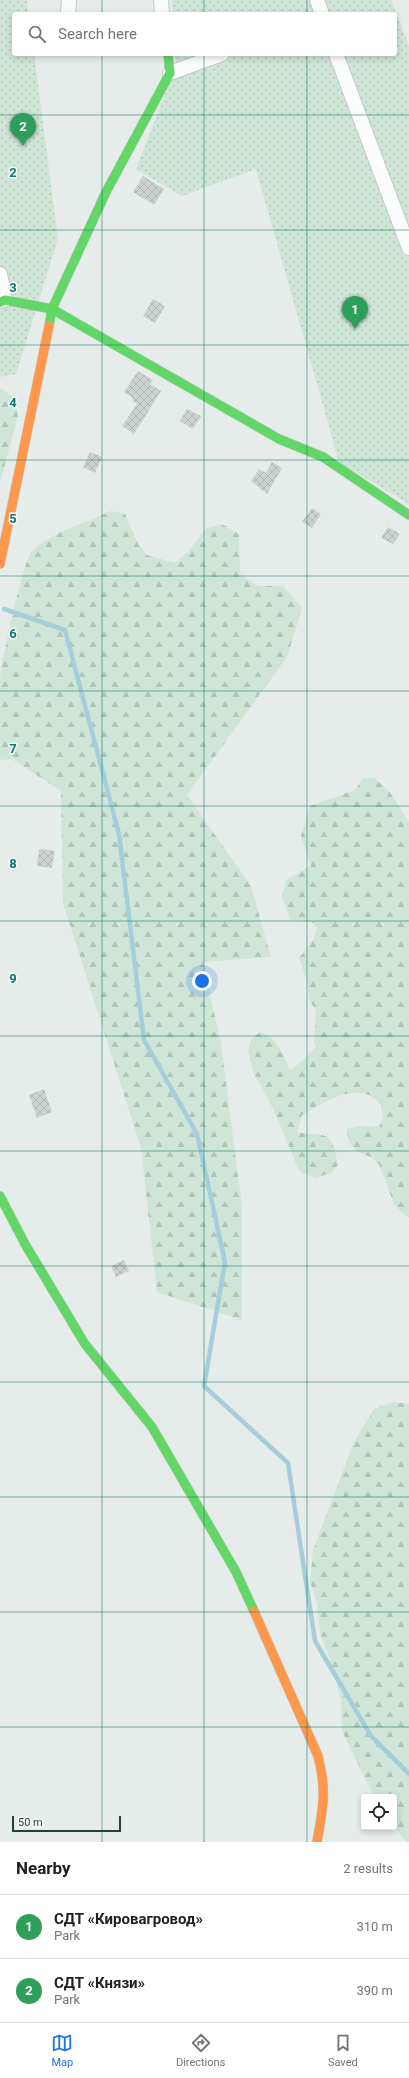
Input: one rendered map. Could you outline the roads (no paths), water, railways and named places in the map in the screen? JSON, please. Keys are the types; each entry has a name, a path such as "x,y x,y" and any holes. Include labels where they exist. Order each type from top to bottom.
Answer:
{"street":[{"path":"68,12 69,0"},
{"path":"161,0 162,12"},
{"path":"317,0 321,12"},
{"path":"0,564 52,310 106,192 170,73 168,56"},
{"path":"170,73 217,56"},
{"path":"337,56 409,248"},
{"path":"0,274 3,301 52,310 279,438 323,457 409,515"},
{"path":"0,1196 25,1244 85,1344 152,1427 236,1572 318,1756 324,1778 324,1801 317,1842"}],"waterway":[{"path":"4,609 65,630 119,834 144,1040 197,1134 225,1262 204,1386 288,1463 315,1641 371,1736 409,1774"}],"place":[{"name":"СДТ «Князи»","path":"23,146"},
{"name":"СДТ «Кировагровод»","path":"355,329"}]}
